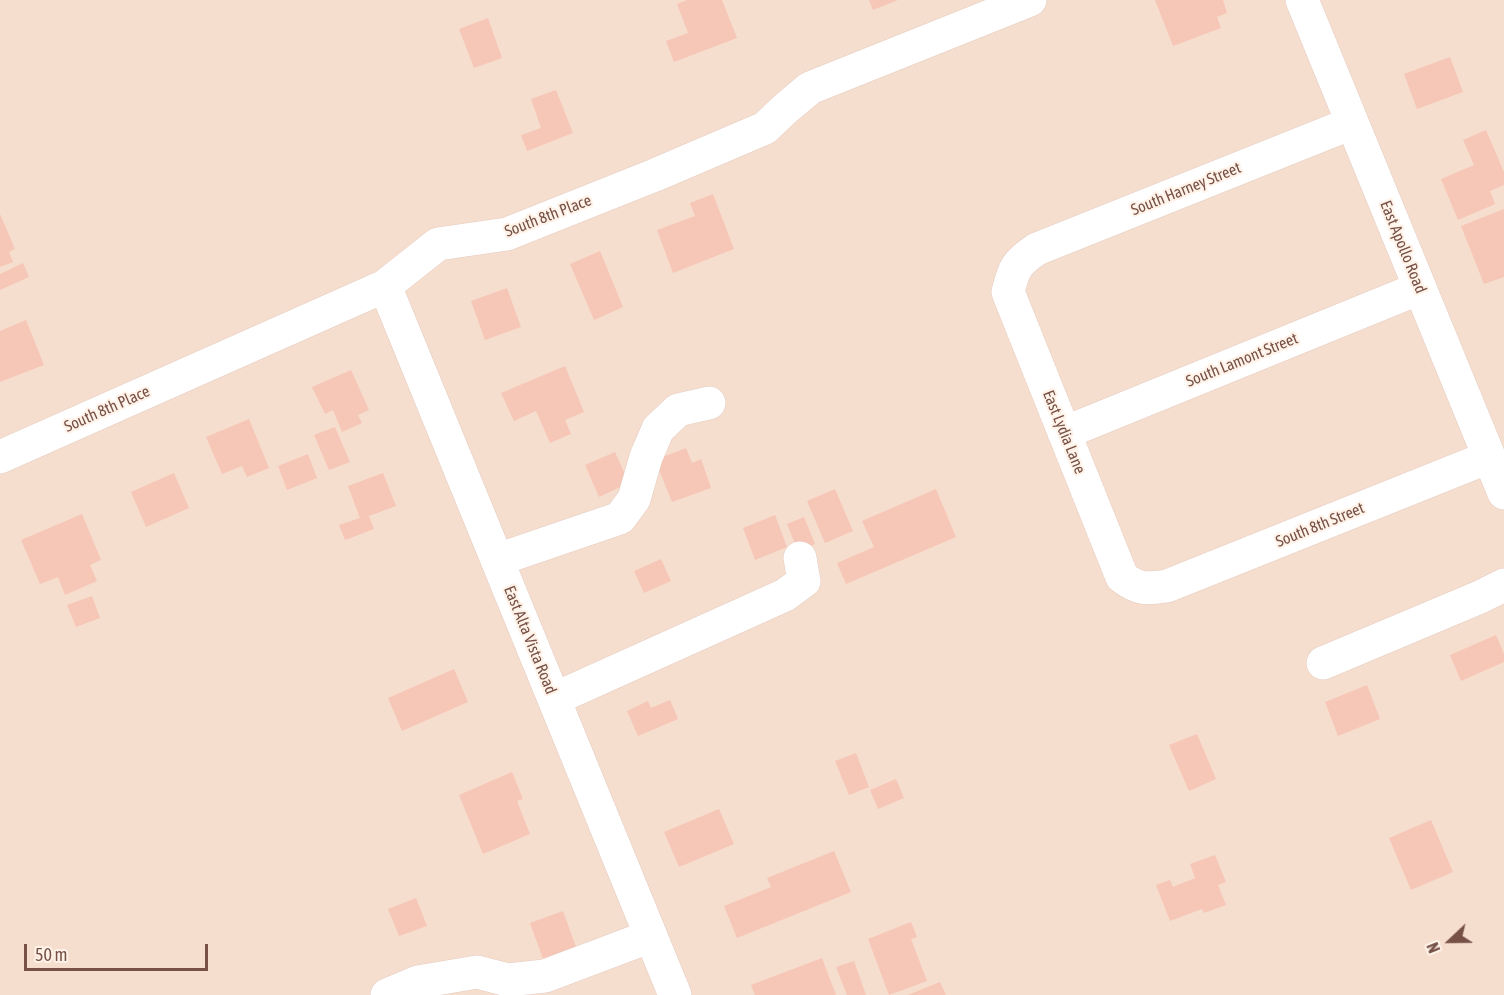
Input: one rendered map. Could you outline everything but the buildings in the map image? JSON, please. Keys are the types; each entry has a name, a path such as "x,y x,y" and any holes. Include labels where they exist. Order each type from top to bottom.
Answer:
{"street":[{"name":"South 8th Place","path":"0,457 385,286 438,243 507,234 655,175 765,128 810,87 1030,0"},
{"name":"East Apollo Road","path":"1302,0 1504,493"},
{"name":"South Harney Street","path":"1021,260 1036,249 1352,123"},
{"name":"East Lydia Lane","path":"1021,260 1013,272 1008,292 1122,577 1134,586 1149,589"},
{"name":"East Alta Vista Road","path":"385,286 675,995"},
{"name":"South Lamont Street","path":"1064,433 1420,288"},
{"path":"497,560 620,518 634,499 646,457 658,429 678,410 709,403"},
{"name":"South 8th Street","path":"1149,589 1167,586 1489,457"},
{"path":"554,699 785,595 804,581 800,558"},
{"path":"1323,663 1504,585"},
{"path":"387,995 418,982 477,972 508,980 545,975 651,936"}],"shaded area":[{"path":"0,0 1504,0 1504,995 0,995"}]}
